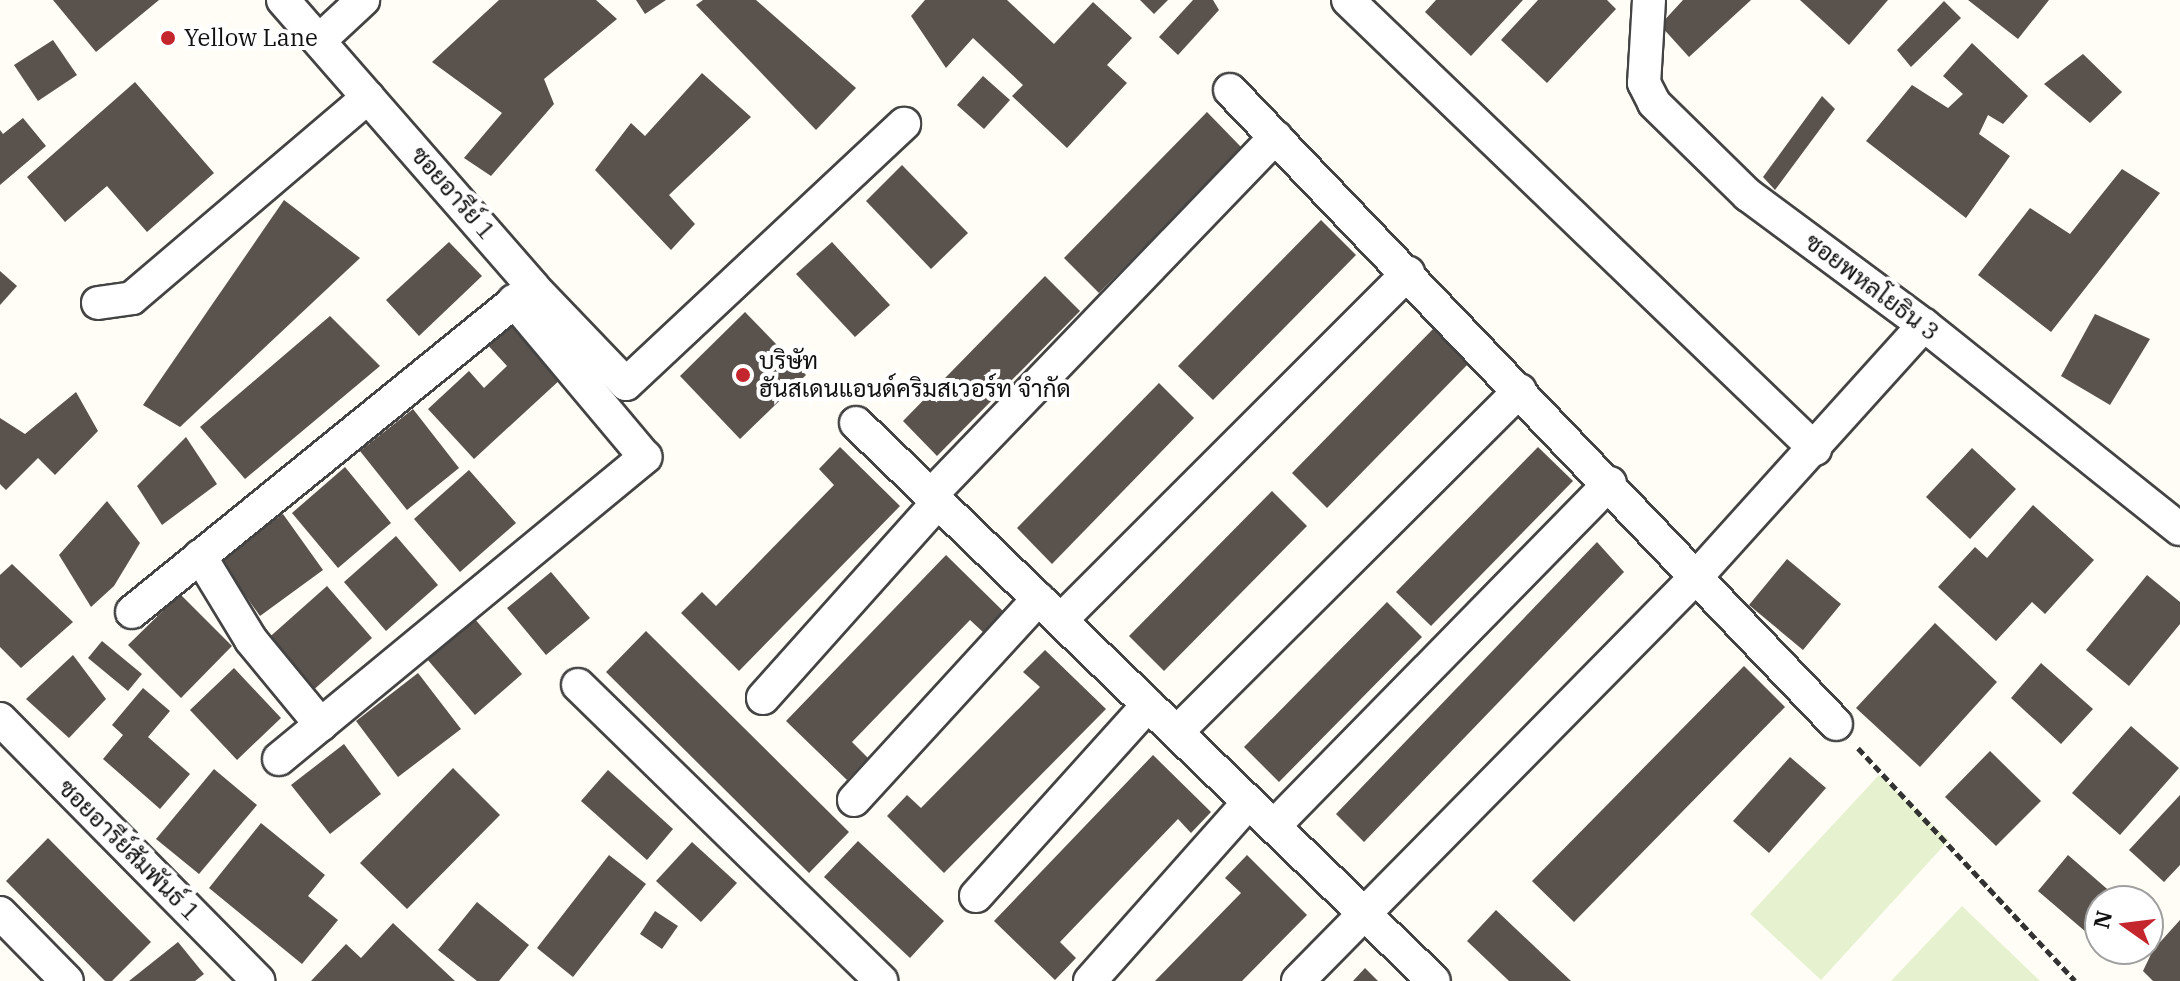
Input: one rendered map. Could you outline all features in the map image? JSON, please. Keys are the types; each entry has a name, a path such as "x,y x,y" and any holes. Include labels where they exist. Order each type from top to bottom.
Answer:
{"street":[{"name":"ซอยอารีย์ 1","path":"283,0 368,97 524,294 560,334 626,384 904,124"},
{"path":"320,40 363,0"},
{"path":"1348,0 1815,449"},
{"name":"ซอยพหลโยธิน 3","path":"1649,0 1644,83 1654,103 1748,195 1924,325 2180,529"},
{"path":"1230,90 1698,575 1836,724"},
{"path":"98,303 132,298 368,97"},
{"path":"763,698 935,499 1276,137"},
{"path":"854,800 1049,610 1408,273"},
{"path":"132,612 524,294"},
{"path":"1298,981 1698,575 1924,325"},
{"path":"279,759 645,457 560,334"},
{"path":"1177,732 1520,390"},
{"path":"856,423 1434,981"},
{"path":"1274,826 1610,483"},
{"path":"200,556 251,640 321,725"},
{"path":"578,685 881,981"},
{"path":"976,896 1148,705"},
{"name":"ซอยอารีย์สัมพันธ์ 1","path":"0,719 258,981"},
{"path":"1090,981 1249,802"},
{"path":"0,913 67,981"}],"path":[{"path":"1836,724 2075,981"}],"green space":[{"path":"1879,775 1949,840 1821,980 1750,914"},
{"path":"1962,906 2040,981 1891,981"}],"building":[{"path":"53,0 159,0 96,52"},
{"path":"499,0 596,0 617,19 544,79 554,104 491,176 464,158 502,113 432,62"},
{"path":"636,0 666,0 645,14"},
{"path":"703,0 756,0 856,88 816,130 696,5"},
{"path":"925,0 1007,0 1054,44 1093,2 1132,38 1107,65 1127,83 1067,148 1012,96 1023,85 973,38 946,68 911,16"},
{"path":"1140,0 1168,0 1154,14"},
{"path":"1193,0 1213,0 1219,10 1178,55 1159,37"},
{"path":"1436,0 1523,0 1471,56 1425,12"},
{"path":"1538,0 1607,0 1616,9 1547,83 1501,40"},
{"path":"1683,0 1751,0 1689,57 1660,25"},
{"path":"1800,0 1888,0 1849,45"},
{"path":"1968,0 2049,0 2018,39"},
{"path":"1944,1 1961,18 1911,67 1897,50"},
{"path":"53,40 77,75 38,101 14,65"},
{"path":"1972,43 2028,96 2003,124 1988,115 1979,134 2010,156 1966,218 1866,141 1912,85 1948,108 1963,94 1943,76"},
{"path":"2083,54 2122,92 2090,123 2044,84"},
{"path":"702,73 751,117 669,195 695,224 671,250 595,170 631,123 645,136"},
{"path":"983,76 1010,100 984,129 957,105"},
{"path":"135,82 214,173 147,232 107,186 65,222 27,177"},
{"path":"1822,96 1835,109 1775,190 1763,177"},
{"path":"1207,112 1242,148 1099,293 1064,258"},
{"path":"23,118 46,146 0,185 0,130 3,134"},
{"path":"902,165 968,233 931,269 866,201"},
{"path":"2122,169 2160,193 2051,332 1978,275 2030,208 2070,234"},
{"path":"284,200 360,258 180,427 143,405"},
{"path":"1321,220 1356,255 1213,400 1178,366"},
{"path":"449,242 482,276 419,336 386,300"},
{"path":"832,242 890,305 855,337 796,274"},
{"path":"0,271 17,286 0,305"},
{"path":"1045,276 1080,311 937,456 903,421"},
{"name":"บริษัท ฮันสเดนแอนด์คริมสเวอร์ท จำกัด","path":"745,312 806,375 740,439 680,376"},
{"path":"2095,314 2150,339 2110,405 2061,376"},
{"path":"330,316 380,366 245,479 200,427"},
{"path":"510,320 562,378 474,459 428,409 469,371 484,388 507,366 485,342"},
{"path":"1434,328 1469,363 1327,508 1292,473"},
{"path":"1159,383 1194,418 1052,564 1017,528"},
{"path":"76,392 98,431 55,475 38,458 6,490 0,484 0,418 25,434"},
{"path":"413,409 459,468 407,510 360,451"},
{"path":"186,437 217,484 162,525 137,486"},
{"path":"840,447 900,506 739,671 681,613 702,592 716,606 834,485 819,469"},
{"path":"1538,447 1573,481 1431,626 1396,592"},
{"path":"1972,448 2016,489 1970,539 1926,497"},
{"path":"345,467 391,523 338,568 292,513"},
{"path":"469,470 516,523 460,572 414,519"},
{"path":"1272,491 1307,526 1164,671 1129,636"},
{"path":"107,501 140,543 114,586 91,607 59,555"},
{"path":"2033,505 2094,560 2045,614 2032,602 1996,641 1938,587 1975,547 1987,558"},
{"path":"283,514 323,570 260,616 220,560"},
{"path":"396,536 438,585 386,631 344,582"},
{"path":"1597,542 1624,572 1364,842 1336,814"},
{"path":"946,555 1004,612 984,633 970,620 852,742 868,758 847,780 786,721"},
{"path":"1787,559 1841,604 1803,650 1749,605"},
{"path":"12,564 73,622 21,668 0,647 0,575"},
{"path":"551,572 590,618 546,655 507,608"},
{"path":"2147,575 2180,602 2180,624 2129,686 2086,650"},
{"path":"327,586 372,638 310,693 264,642"},
{"path":"180,594 232,646 181,698 128,645"},
{"path":"1387,602 1422,637 1279,782 1244,747"},
{"path":"474,618 522,674 475,715 427,659"},
{"path":"1935,623 1997,682 1920,767 1856,708"},
{"path":"646,631 849,832 809,873 606,672"},
{"path":"102,641 142,674 128,691 88,658"},
{"path":"1045,650 1106,709 944,873 887,816 907,795 921,808 1040,687 1023,672"},
{"path":"73,655 106,699 69,738 26,699"},
{"path":"2041,663 2093,709 2061,744 2011,698"},
{"path":"1744,666 1785,707 1574,922 1532,881"},
{"path":"234,668 281,718 237,760 190,710"},
{"path":"418,673 461,729 398,777 356,721"},
{"path":"143,688 170,711 148,737 190,774 160,809 103,759 123,735 112,725"},
{"path":"2131,726 2179,768 2120,835 2072,793"},
{"path":"344,744 381,794 330,834 291,785"},
{"path":"1990,751 2041,801 1996,846 1945,797"},
{"path":"1153,755 1211,812 1191,833 1178,819 1060,942 1076,958 1055,980 994,921"},
{"path":"1790,757 1826,788 1769,853 1733,821"},
{"path":"453,768 500,815 407,909 360,863"},
{"path":"214,769 257,805 199,874 156,839"},
{"path":"608,770 673,829 647,860 581,801"},
{"path":"2180,795 2180,865 2164,882 2129,850"},
{"path":"261,823 325,875 308,896 338,920 302,964 209,888"},
{"path":"48,838 151,942 112,981 105,981 6,881"},
{"path":"858,841 944,921 910,958 824,877"},
{"path":"692,842 737,883 701,922 656,881"},
{"path":"609,855 646,884 573,977 537,948"},
{"path":"1247,855 1307,915 1242,981 1155,981 1241,893 1225,878"},
{"path":"2068,855 2103,885 2084,885 2084,930 2038,891"},
{"path":"477,902 529,945 499,981 477,981 438,950"},
{"path":"1496,910 1571,981 1509,981 1467,941"},
{"path":"655,911 678,926 662,949 640,934"},
{"path":"2180,920 2180,981 2153,981 2143,971 2146,965 2164,965 2164,938"},
{"path":"393,923 455,981 311,981 346,944 361,958"},
{"path":"178,942 204,974 195,981 129,981"},
{"path":"1365,968 1378,981 1353,981"}],"place":[{"name":"Yellow Lane","path":"168,38"},
{"name":"บริษัท ฮันสเดนแอนด์คริมสเวอร์ท จำกัด","path":"743,375"}]}
